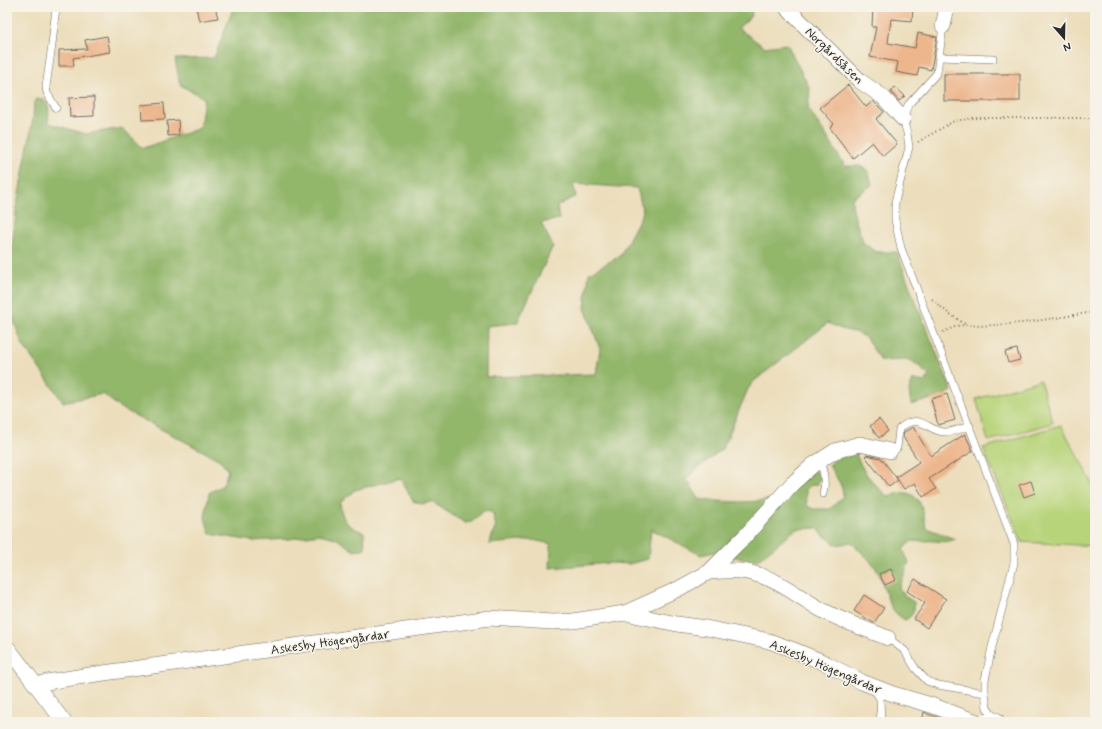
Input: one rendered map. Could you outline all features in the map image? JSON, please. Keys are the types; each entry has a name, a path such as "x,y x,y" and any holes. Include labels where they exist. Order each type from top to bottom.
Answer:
{"street":[{"name":"Norgårdsåsen","path":"786,7 860,81 883,97 903,119"},
{"path":"943,26 947,7"},
{"name":"Askesby Högengårdar","path":"37,684 90,675 490,618 552,622 573,621 625,613 678,589 709,572 747,534 792,484 835,451 860,444 890,451"},
{"name":"Askesby Högengårdar","path":"709,572 745,572 764,576 829,613 888,638"},
{"name":"Askesby Högengårdar","path":"625,613 769,641 825,663 871,686 931,705 977,722"},
{"path":"7,647 37,684 64,722"}],"lane":[{"path":"56,7 46,87 47,93 56,108"},
{"path":"943,26 937,73 908,105 903,119 909,147 895,202 895,220 901,248 936,335 1012,537 1014,563 992,646 985,680 985,693 990,721"},
{"path":"940,57 992,59"},
{"path":"890,451 897,448 899,429 909,423 919,422 927,424 945,432 970,426"},
{"path":"820,461 825,480 823,494"},
{"path":"888,638 905,651 915,668 927,681 938,685 985,693"},
{"path":"871,686 877,692 880,699 880,722"}],"path":[{"path":"909,147 954,121 974,118 1095,118"},
{"path":"918,291 922,291 948,313 966,325"},
{"path":"936,335 957,326 1022,323 1095,312"},
{"path":"1014,722 1021,722"}],"green space":[{"path":"745,6 753,8 751,16 738,28 764,47 787,44 810,89 808,109 845,166 860,166 868,171 872,185 852,198 854,216 864,244 877,252 897,252 952,391 942,396 911,405 909,391 913,380 925,382 929,376 916,364 908,360 881,361 866,338 858,333 841,329 828,323 753,382 748,389 723,448 686,478 699,499 742,502 764,500 782,495 814,470 820,476 818,484 809,486 806,490 807,506 814,509 830,509 843,496 843,491 829,465 836,459 855,451 868,476 887,496 902,493 912,495 919,502 926,528 956,539 944,542 912,541 903,550 909,562 899,588 906,597 914,602 914,611 912,615 905,620 893,610 875,567 851,542 837,545 822,534 818,528 796,529 758,560 733,557 718,551 701,555 651,529 648,559 629,564 610,563 550,568 551,544 533,540 489,544 496,526 492,512 483,511 472,522 465,523 432,502 421,504 413,501 400,478 355,490 340,503 342,514 346,522 353,528 364,532 365,548 354,551 336,538 319,534 289,539 252,541 210,534 205,518 209,493 223,485 228,471 220,460 119,407 103,394 63,402 22,344 12,316 8,311 10,263 17,204 33,119 34,103 37,99 44,99 49,108 48,123 86,134 122,128 143,148 200,128 204,98 180,85 175,59 214,58 233,9 236,7 704,7 720,9","holes":["573,184 637,188 643,212 620,256 589,273 585,308 600,349 596,374 486,377 487,326 517,323 553,246 541,223 559,219 557,206 576,196"]},
{"path":"1040,380 1053,423 988,441 976,399"},
{"path":"1061,425 1095,488 1095,546 1022,542 983,448"}],"building":[{"path":"196,7 215,7 218,18 199,21"},
{"path":"873,7 913,7 912,21 891,19 888,43 915,48 918,33 937,37 931,70 919,67 917,76 896,72 898,62 870,57 876,27 872,27"},
{"path":"107,36 110,52 73,58 74,66 59,66 59,50 87,49 85,40"},
{"path":"944,74 1020,74 1020,101 944,101"},
{"path":"848,85 866,107 873,101 884,112 876,119 897,144 883,156 872,142 853,158 830,128 834,124 820,108"},
{"path":"895,87 905,96 899,101 891,92"},
{"path":"94,97 94,116 70,117 69,98"},
{"path":"164,103 165,119 142,120 141,105"},
{"path":"178,120 179,135 168,136 167,121"},
{"path":"1017,349 1020,360 1008,363 1005,352"},
{"path":"947,394 955,420 938,425 931,399"},
{"path":"879,419 888,431 879,438 870,426"},
{"path":"913,427 931,456 965,434 973,451 929,479 936,489 923,497 915,483 904,489 896,477 919,462 903,437 904,432"},
{"path":"865,456 881,458 898,480 889,487"},
{"path":"1031,481 1035,493 1024,497 1019,485"},
{"path":"891,569 896,580 885,585 879,574"},
{"path":"915,579 946,599 927,628 914,619 925,603 907,591"},
{"path":"864,595 884,608 874,623 854,611"},
{"path":"924,712 928,714 951,722 922,722"}]}
